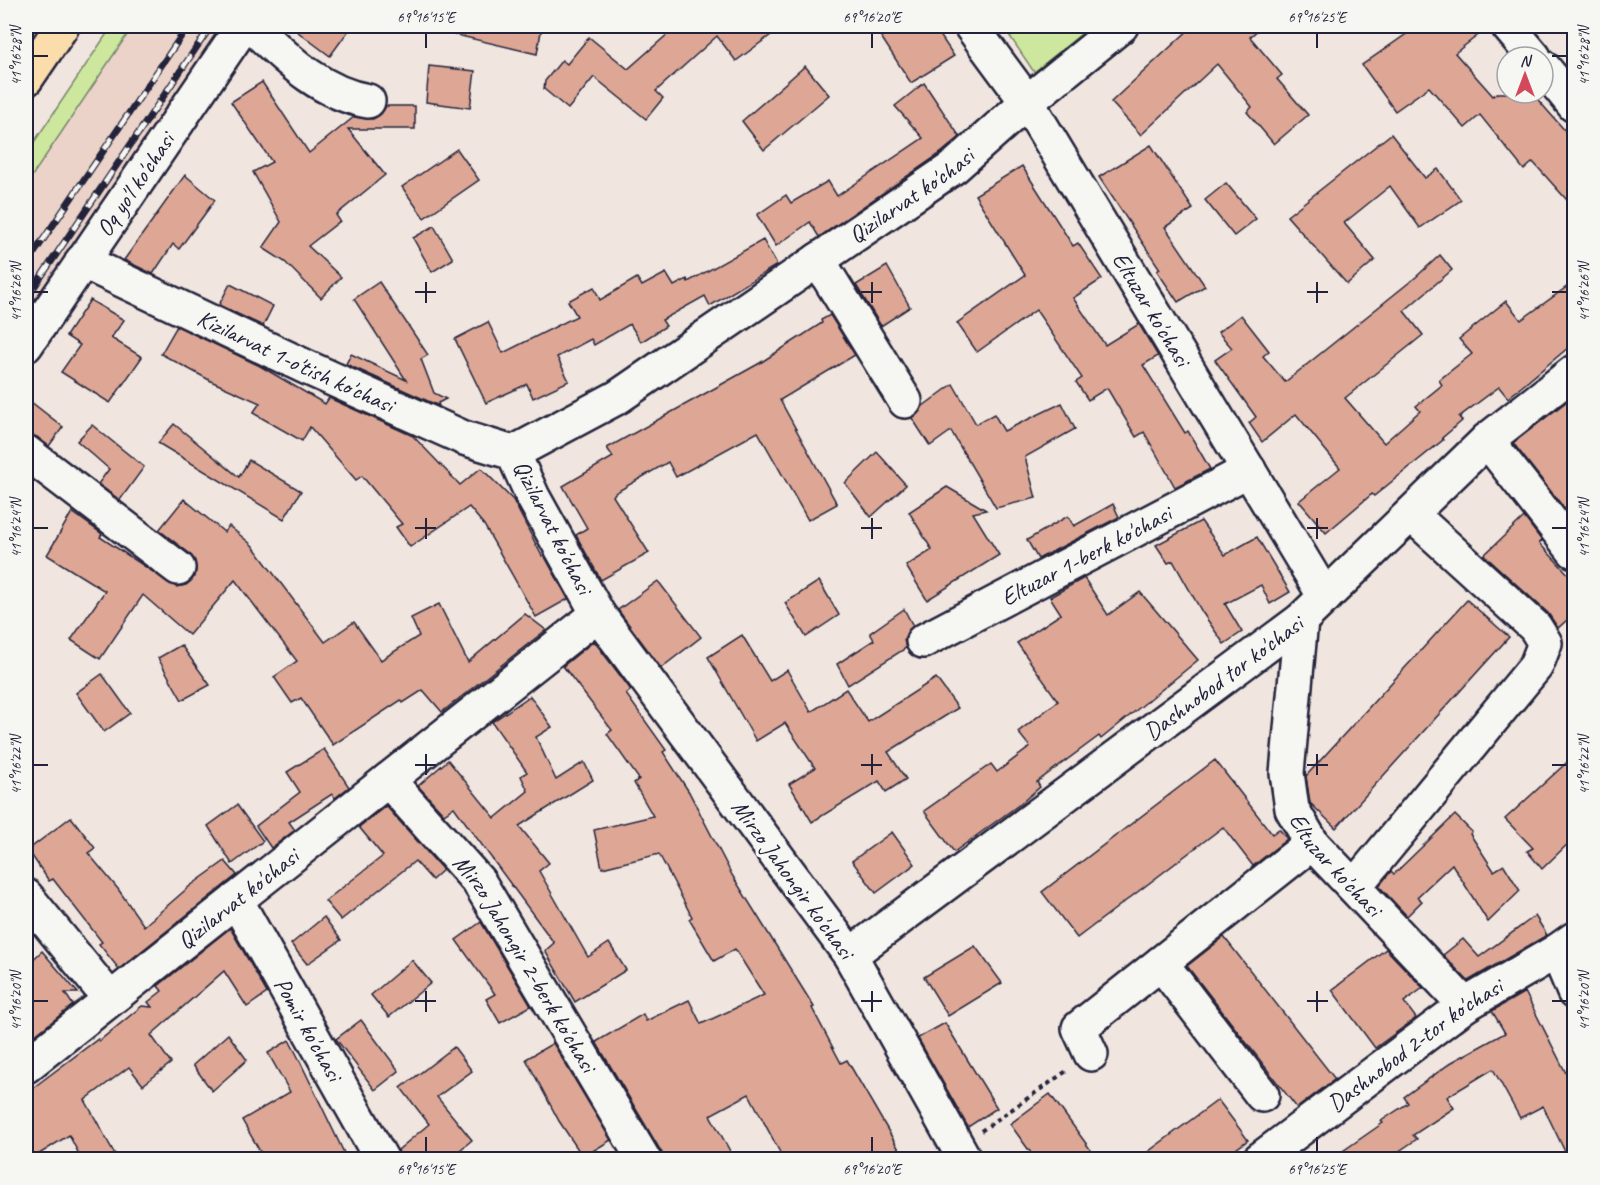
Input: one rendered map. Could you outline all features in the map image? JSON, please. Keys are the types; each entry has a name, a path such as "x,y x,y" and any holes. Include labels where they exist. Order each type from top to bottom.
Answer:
{"highway":[{"path":"26,79 62,26"}],"street":[{"name":"Oq yo'l ko'chasi","path":"26,345 243,26"},
{"path":"252,26 296,68 346,97 368,100"},
{"name":"Eltuzar ko'chasi","path":"971,26 1026,102 1325,597"},
{"name":"Qizilarvat ko'chasi","path":"26,1066 598,614 533,497 513,453 618,397 954,167 1026,102 1121,26"},
{"path":"1508,26 1524,45"},
{"path":"1555,82 1575,105"},
{"path":"818,260 905,401"},
{"name":"Kizilarvat 1-o'tish ko'chasi","path":"82,261 306,367 464,438 513,453"},
{"name":"Dashnobod tor ko'chasi","path":"850,955 1301,620 1486,441 1575,372"},
{"path":"1486,441 1575,551"},
{"path":"26,452 178,568"},
{"name":"Eltuzar 1-berk ko'chasi","path":"923,641 1249,470"},
{"path":"1354,887 1536,666 1545,644 1535,627 1411,514"},
{"name":"Mirzo Jahongir ko'chasi","path":"598,614 850,955 962,1154"},
{"name":"Eltuzar ko'chasi","path":"1301,620 1287,773 1292,808 1312,843 1465,1005"},
{"name":"Mirzo Jahongir 2-berk ko'chasi","path":"388,780 479,882 644,1160"},
{"path":"1091,1054 1079,1028 1312,843"},
{"path":"26,896 110,999"},
{"name":"Pomir ko'chasi","path":"236,900 382,1160"},
{"path":"1566,945 1575,992"},
{"name":"Dashnobod 2-tor ko'chasi","path":"1259,1160 1465,1005 1566,945"},
{"path":"1161,963 1262,1095"}],"path":[{"path":"962,1154 1091,1054"}],"shaded area":[{"path":"132,26 223,26 26,321 26,184"}],"green space":[{"path":"112,26 133,26 26,185 26,154"},
{"path":"1003,26 1091,26 1034,72"}],"building":[{"path":"290,26 352,26 330,56"},
{"path":"452,26 542,26 537,54 452,34"},
{"path":"677,26 783,26 736,61 717,36 656,91 663,98 646,119 594,77 568,109 544,89 545,81 562,60 567,64 589,37 628,69"},
{"path":"874,26 934,26 954,56 911,83"},
{"path":"1193,26 1262,26 1250,37 1282,75 1277,79 1308,115 1274,144 1247,112 1252,107 1217,64 1141,135 1111,102"},
{"path":"1418,26 1490,26 1455,53 1493,96 1495,94 1495,105 1543,105 1575,142 1575,209 1533,162 1524,170 1480,115 1465,128 1429,87 1395,111 1362,65"},
{"path":"429,66 475,71 470,108 426,102"},
{"path":"805,66 829,95 764,150 742,121"},
{"path":"262,82 309,153 354,117 373,119 381,114 386,106 415,106 415,129 348,129 385,175 336,215 340,221 308,246 341,277 321,298 285,262 263,248 281,222 253,172 272,162 231,102"},
{"path":"924,83 960,137 942,152 819,237 810,222 776,246 757,215 786,195 791,203 828,181 837,196 923,138 895,106"},
{"path":"1391,134 1425,178 1438,169 1461,200 1420,228 1390,186 1344,223 1375,260 1347,284 1287,216"},
{"path":"1151,145 1193,209 1165,227 1205,286 1178,302 1157,271 1160,269 1099,177"},
{"path":"457,149 479,180 424,218 402,187"},
{"path":"1022,166 1073,246 1078,243 1102,279 1073,298 1105,345 1139,324 1158,356 1143,365 1185,433 1188,431 1210,469 1175,487 1144,432 1136,437 1107,388 1088,400 1076,382 1082,378 1036,310 977,352 957,323 1025,275 975,195"},
{"path":"185,175 215,200 179,249 173,244 153,274 124,260"},
{"path":"1226,183 1256,219 1234,236 1205,200"},
{"path":"434,226 453,259 432,272 413,238"},
{"path":"763,240 777,265 710,306 705,296 662,320 666,326 641,342 630,324 594,345 591,339 557,357 569,381 533,398 527,384 486,403 455,339 488,322 503,353 577,316 568,301 594,287 600,300 637,278 642,286 666,273 674,286 687,279 688,282"},
{"path":"1440,255 1452,270 1404,311 1423,335 1345,398 1384,443 1420,411 1416,406 1442,385 1439,380 1472,354 1459,339 1506,301 1521,320 1575,281 1575,342 1508,398 1499,387 1459,417 1462,421 1442,438 1443,440 1374,496 1372,494 1326,533 1299,501 1340,468 1296,414 1262,442 1249,423 1256,417 1215,360 1232,348 1218,332 1241,315 1269,351 1263,356 1285,382 1416,277"},
{"path":"887,266 910,307 881,326 856,285"},
{"path":"379,282 428,355 421,359 434,393 446,399 438,403 439,406 346,364 351,354 406,380 354,299"},
{"path":"230,284 273,306 263,326 219,305"},
{"path":"90,300 124,320 111,338 142,357 110,403 61,372 80,345 66,336"},
{"path":"830,315 855,355 780,400 837,504 808,520 758,432 676,477 668,462 615,493 613,496 649,553 601,580 576,535 587,528 563,486 613,457 607,448 760,363 822,323 821,320"},
{"path":"177,326 260,366 325,404 329,398 413,436 460,485 481,468 513,500 542,556 544,555 568,599 536,617 484,525 469,507 410,547 396,527 402,524 362,476 356,480 310,427 302,441 253,413 260,403 213,382 161,354"},
{"path":"953,384 976,424 994,414 1004,431 1062,403 1075,429 1025,457 1036,498 996,508 951,431 930,446 912,418 923,406"},
{"path":"1575,395 1575,515 1571,517 1513,443"},
{"path":"26,398 63,427 49,446 37,437 26,434"},
{"path":"174,424 239,477 249,460 301,491 284,519 158,443"},
{"path":"92,425 144,467 120,500 98,484 109,469 77,441"},
{"path":"877,452 906,485 871,517 845,483"},
{"path":"947,487 986,510 973,513 999,555 927,600 906,566 932,550 909,512"},
{"path":"184,499 224,532 229,526 252,545 325,642 354,622 381,660 419,636 411,618 439,604 468,662 525,614 546,630 442,712 423,690 403,703 401,700 333,745 301,698 292,703 274,677 297,661 235,580 189,635 143,595 100,659 71,640 105,591 47,555 72,512 102,534 100,537 176,587 186,585 192,580 196,571 195,561 189,553 159,530"},
{"path":"1113,504 1119,517 1038,559 1027,540 1068,516 1074,526"},
{"path":"1524,517 1542,541 1539,543 1575,581 1575,613 1558,628 1548,613 1484,555"},
{"path":"1201,521 1225,555 1257,537 1290,592 1270,604 1261,585 1225,604 1242,632 1224,644 1202,612 1173,561 1168,563 1156,545"},
{"path":"1084,578 1108,615 1140,592 1198,660 1101,739 1099,736 1037,782 1040,787 1020,804 954,852 924,811 991,764 997,772 1030,747 1018,732 1058,701 1017,643 1061,614 1050,597"},
{"path":"658,581 701,637 661,668 618,610"},
{"path":"819,581 839,615 806,637 785,603"},
{"path":"1467,600 1509,637 1336,828 1310,803 1306,776"},
{"path":"904,609 913,626 904,640 906,648 848,685 837,664 874,640 870,633"},
{"path":"742,635 770,681 787,670 811,712 846,689 868,722 936,678 958,708 888,752 906,779 886,792 879,781 812,822 789,784 815,768 785,723 756,741 708,657"},
{"path":"594,641 631,690 626,694 666,750 663,752 689,792 732,875 814,1007 812,1008 841,1063 847,1060 900,1151 883,1160 784,1160 749,1094 710,1115 735,1160 666,1160 596,1042 643,1014 646,1021 689,1000 701,1024 764,995 735,949 714,961 689,919 692,917 659,854 602,868 594,830 653,816 634,783 639,779 607,734 612,730 563,666"},
{"path":"181,645 210,685 182,700 158,658"},
{"path":"102,674 130,713 104,732 76,693"},
{"path":"530,696 552,727 536,737 556,780 584,762 593,780 519,826 549,863 539,871 588,957 609,943 626,970 575,1002 545,951 554,943 454,807 444,814 418,786 448,760 495,818 528,791 521,776 527,772 492,722"},
{"path":"324,749 349,787 335,798 332,794 289,822 295,830 271,848 256,826 300,792 287,772"},
{"path":"1575,755 1575,837 1542,869 1527,851 1533,848 1505,819"},
{"path":"1215,760 1272,834 1279,829 1287,839 1253,866 1223,827 1077,938 1042,892"},
{"path":"237,805 263,841 232,864 208,826"},
{"path":"386,806 443,870 432,880 415,861 341,920 325,901 383,856 359,827"},
{"path":"1455,815 1472,832 1470,834 1494,871 1504,865 1520,891 1488,922 1452,864 1417,897 1422,901 1407,916 1379,886 1391,871 1394,874"},
{"path":"71,817 95,848 88,853 118,889 144,926 190,886 225,861 237,875 119,969 99,944 102,942 53,879 49,881 28,850"},
{"path":"892,832 915,864 876,893 852,861"},
{"path":"1535,916 1547,935 1468,981 1443,955 1463,939 1479,957"},
{"path":"324,917 341,940 307,964 291,944"},
{"path":"481,922 531,1006 500,1023 486,999 495,994 456,940"},
{"path":"230,928 267,993 247,1007 224,971 151,1035 171,1063 143,1085 129,1067 85,1100 118,1160 82,1160 69,1135 30,1160 26,1160 26,1093 98,1039 99,1041 142,1006 152,1007 148,1002 162,991 158,986"},
{"path":"1224,937 1335,1079 1297,1108 1187,966"},
{"path":"975,946 1002,983 948,1016 924,977"},
{"path":"1386,949 1423,988 1404,1002 1416,1018 1375,1048 1332,990"},
{"path":"42,951 78,993 65,993 73,1005 34,1036 26,1026 26,966"},
{"path":"412,960 431,983 389,1017 371,995"},
{"path":"1525,992 1575,1091 1575,1160 1569,1160 1543,1106 1520,1118 1493,1069 1447,1097 1454,1108 1413,1135 1417,1139 1386,1160 1330,1160 1408,1103 1404,1097 1452,1062 1505,1033 1492,1011"},
{"path":"361,1020 399,1071 375,1090 336,1039"},
{"path":"945,1023 997,1108 968,1127 918,1038"},
{"path":"228,1034 247,1060 212,1091 193,1065"},
{"path":"289,1040 347,1159 265,1160 242,1120 290,1092 268,1053"},
{"path":"553,1043 611,1140 583,1157 559,1121 526,1059"},
{"path":"454,1047 472,1071 437,1097 472,1140 448,1160 401,1160 398,1150 429,1124 401,1088"},
{"path":"1050,1094 1098,1160 1036,1160 1010,1124"},
{"path":"1218,1100 1248,1140 1221,1160 1137,1160"}],"railway":[{"path":"26,265 188,26"},
{"path":"26,299 211,26"}]}
